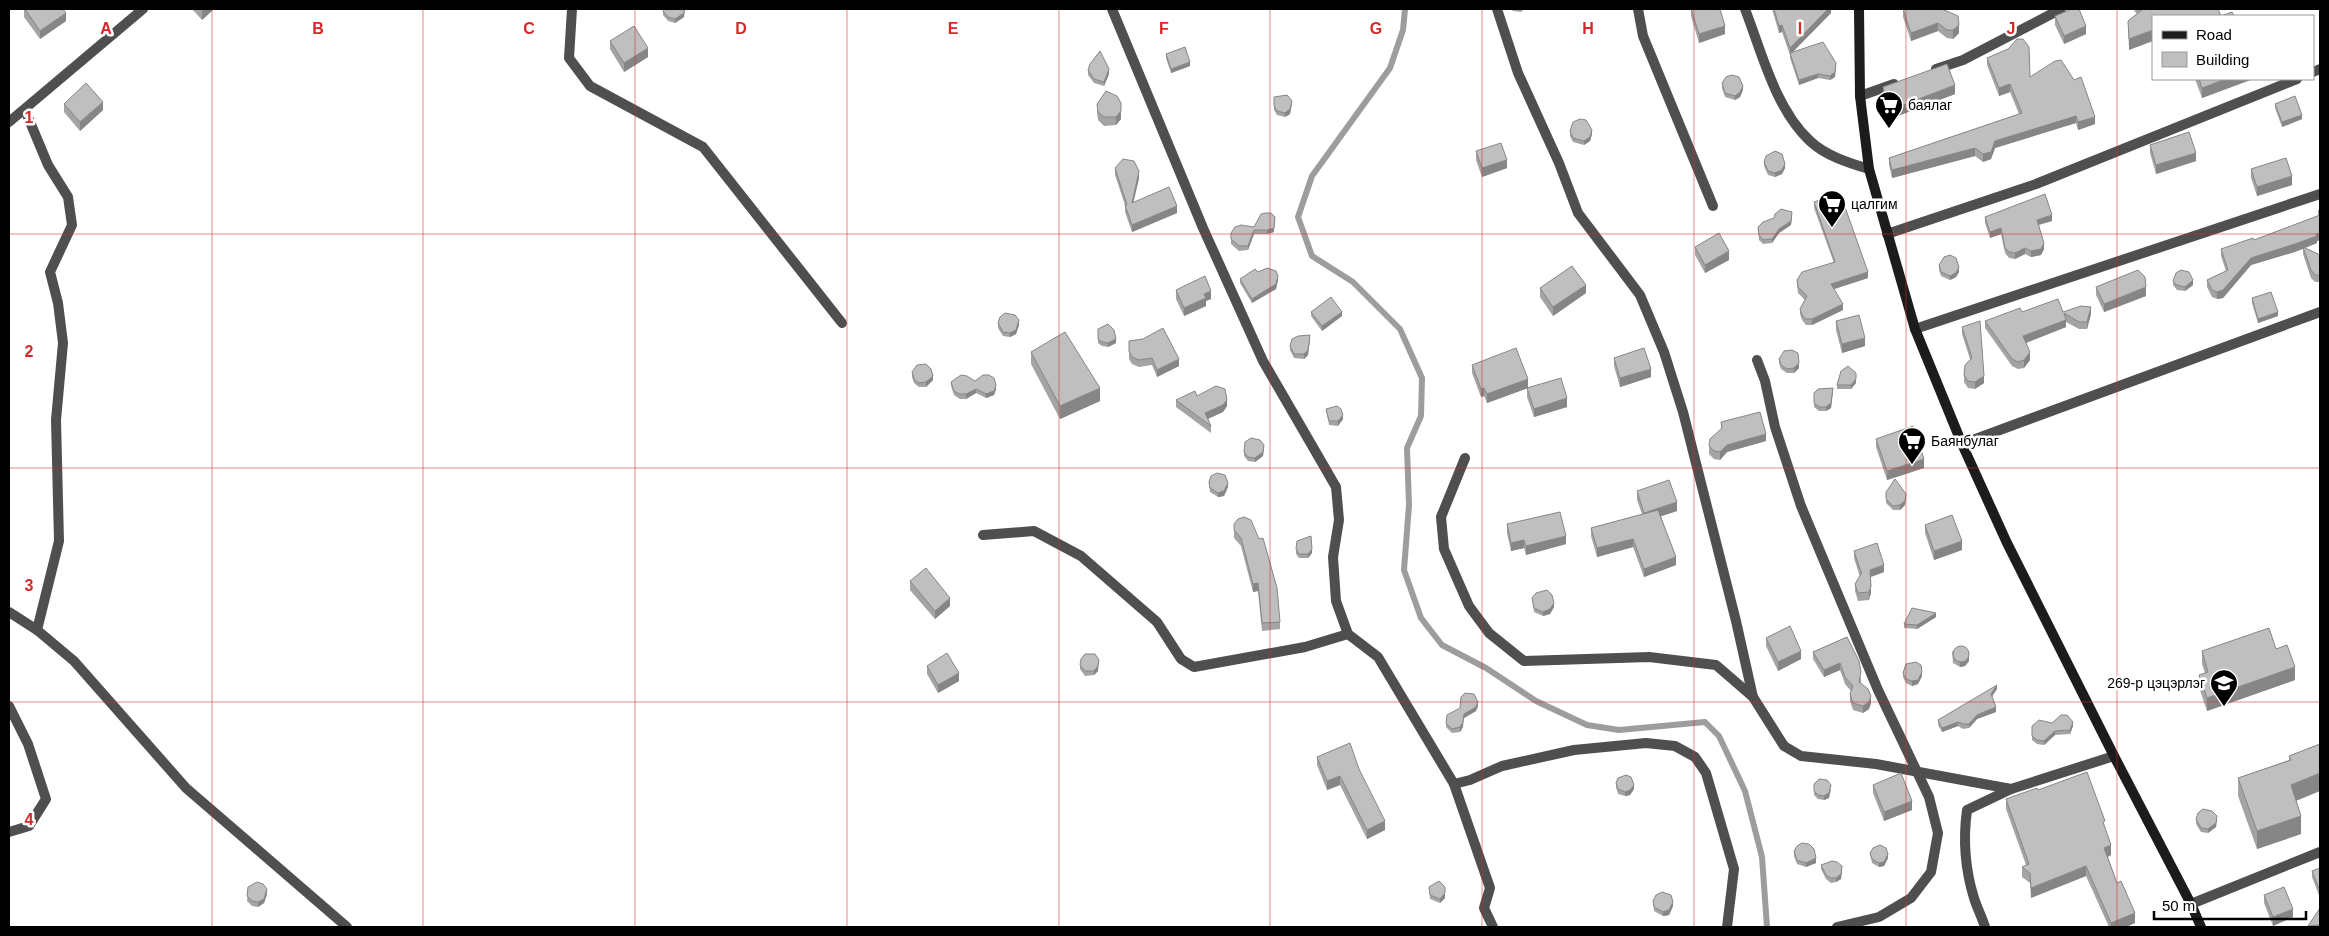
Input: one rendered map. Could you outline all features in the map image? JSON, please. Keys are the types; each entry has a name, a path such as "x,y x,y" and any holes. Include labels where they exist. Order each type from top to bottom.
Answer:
{"street":[{"path":"9,122 143,9"},
{"path":"572,9 569,58 590,86 703,147 842,323"},
{"path":"1112,9 1203,228 1263,361 1336,487 1339,520 1333,557 1336,602 1348,634 1378,656 1454,784 1490,888 1484,908 1493,927"},
{"path":"1497,9 1518,73 1559,163 1578,213 1640,295 1664,352 1683,412 1753,697"},
{"path":"1638,9 1643,36 1713,206"},
{"path":"1745,9 1780,100 1796,125 1812,143 1844,162 1869,169"},
{"path":"1859,9 1860,96 1869,169 1916,328 1962,444 2007,543 2201,927"},
{"path":"1925,73 1963,60 2061,9"},
{"path":"1860,96 1906,80"},
{"path":"1887,234 2036,184 2295,80"},
{"path":"24,110 48,165 68,197 72,225 50,272 58,303 63,343 56,420 59,541 37,630"},
{"path":"1916,328 2320,194"},
{"path":"1962,444 2320,312"},
{"path":"1758,360 1765,381 1774,427 1801,506 1878,690 1930,797 1938,833 1931,872 1911,898 1879,917 1837,927"},
{"path":"1465,458 1441,517 1444,550 1469,606 1489,633 1524,660 1649,657 1716,665 1753,697 1784,746 1801,756 1876,764 2011,789"},
{"path":"983,535 1034,531 1081,556 1157,622 1182,659 1194,667 1306,647 1348,634"},
{"path":"9,612 37,630 74,661 186,788 347,927"},
{"path":"9,706 28,744 46,799 29,826 9,832"},
{"path":"1454,784 1470,780 1502,766 1574,750 1646,743 1675,746 1694,757 1706,773 1734,869 1727,927"},
{"path":"1985,927 1974,898 1967,865 1964,833 1967,810 2011,789 2114,756"},
{"path":"2191,904 2320,852"}],"building":[{"path":"25,9 63,9 66,13 40,31"},
{"path":"663,9 684,9 684,13 675,19 668,17"},
{"path":"1691,9 1720,9 1725,26 1699,34"},
{"path":"1774,9 1828,9 1790,48 1782,25 1779,26"},
{"path":"1903,9 1942,9 1958,16 1959,25 1953,30 1947,30 1938,23 1911,33"},
{"path":"2072,9 2079,9 2086,26 2064,36 2055,16"},
{"path":"2143,9 2218,9 2221,15 2152,15 2152,30 2129,39 2128,21"},
{"path":"634,26 648,48 624,63 610,41"},
{"path":"2017,39 2023,39 2029,47 2030,77 2055,61 2061,60 2074,80 2081,77 2095,117 2078,122 2076,116 1995,141 1991,152 1983,154 1975,148 1892,170 1889,158 2022,113 2010,84 1999,88 1987,58 2008,49"},
{"path":"1823,42 1836,63 1835,72 1830,76 1818,74 1799,80 1790,53"},
{"path":"1185,47 1190,62 1171,69 1166,54"},
{"path":"1100,51 1109,69 1104,82 1094,79 1088,70 1090,64"},
{"path":"1947,64 1955,85 1890,110 1883,87"},
{"path":"1732,75 1739,77 1743,86 1735,96 1725,93 1722,83 1726,77"},
{"path":"2199,80 2223,80 2202,88"},
{"path":"86,83 103,102 80,122 64,104"},
{"path":"1106,91 1117,96 1121,103 1121,111 1116,117 1104,117 1098,112 1097,104"},
{"path":"1287,95 1292,101 1290,109 1285,113 1277,111 1274,106 1274,97"},
{"path":"2295,96 2302,115 2282,122 2275,104"},
{"path":"1580,119 1586,120 1592,130 1590,137 1584,141 1573,138 1570,131 1573,122"},
{"path":"2189,132 2196,153 2156,165 2150,145"},
{"path":"1501,143 1507,160 1482,168 1476,151"},
{"path":"1775,151 1782,154 1785,164 1782,170 1775,173 1768,171 1764,162 1766,156"},
{"path":"2286,158 2292,176 2257,187 2251,169"},
{"path":"1123,159 1134,161 1139,171 1132,203 1169,187 1177,206 1132,225 1115,168"},
{"path":"1840,193 1868,272 1831,284 1843,304 1812,319 1806,319 1800,309 1807,296 1798,287 1797,280 1802,272 1835,262 1814,202"},
{"path":"2045,194 2052,215 2037,220 2044,243 2041,249 2031,251 2025,248 2015,253 2009,252 2005,248 2001,228 1990,232 1985,217"},
{"path":"1781,209 1792,212 1791,221 1779,229 1772,239 1763,240 1759,235 1758,227 1763,222 1774,218 1775,214"},
{"path":"1271,213 1275,217 1274,228 1254,230 1248,246 1239,246 1231,239 1231,233 1235,227 1241,225 1254,227 1261,214"},
{"path":"2320,215 2320,233 2316,234 2317,236 2251,258 2223,290 2217,292 2212,290 2207,280 2228,270 2221,249 2253,238 2254,240"},
{"path":"1719,233 1729,251 1705,265 1695,247"},
{"path":"2303,247 2320,255 2320,275 2315,275 2311,270"},
{"path":"1950,255 1956,258 1959,267 1956,273 1950,276 1941,272 1939,265 1944,257"},
{"path":"1572,266 1586,285 1553,307 1540,288"},
{"path":"1267,268 1276,271 1278,276 1276,284 1252,299 1240,279 1255,269 1258,272"},
{"path":"2138,270 2145,277 2146,287 2104,304 2096,287"},
{"path":"2181,270 2189,272 2193,280 2185,287 2177,285 2173,281 2176,273"},
{"path":"1205,276 1211,291 1204,294 1206,298 1184,308 1176,290"},
{"path":"2271,292 2278,312 2258,319 2252,298"},
{"path":"1331,297 1342,312 1322,326 1311,312"},
{"path":"2058,299 2063,312 2081,306 2091,307 2087,322 2079,322 2064,313 2066,320 2023,336 2030,352 2024,360 2018,362 2012,359 1985,321 2020,308 2022,312"},
{"path":"1005,313 1015,315 1019,320 1016,330 1010,333 1003,332 998,323 1000,317"},
{"path":"1859,315 1865,338 1842,344 1836,321"},
{"path":"1980,321 1984,376 1975,382 1968,381 1964,375 1965,365 1972,358 1962,327"},
{"path":"1108,324 1114,330 1116,339 1108,343 1098,339 1098,329"},
{"path":"1163,328 1179,359 1157,370 1152,358 1139,360 1132,357 1129,351 1129,341 1143,339"},
{"path":"1065,332 1100,388 1060,406 1031,352"},
{"path":"1310,335 1308,350 1304,354 1294,354 1290,346 1292,339 1298,336"},
{"path":"1516,348 1528,379 1487,394 1484,388 1481,389 1472,365"},
{"path":"1644,348 1651,369 1620,378 1614,358"},
{"path":"1792,350 1798,353 1799,363 1794,368 1787,369 1781,365 1779,359 1784,351"},
{"path":"926,364 931,369 933,376 926,382 919,383 914,379 912,372 917,365"},
{"path":"1848,366 1856,373 1856,379 1851,385 1837,385 1841,371"},
{"path":"961,375 975,381 983,375 989,375 994,378 996,385 994,391 986,394 976,389 966,394 960,394 954,391 951,382"},
{"path":"1561,378 1567,398 1534,409 1527,388"},
{"path":"1216,386 1225,389 1227,400 1223,405 1205,413 1211,426 1176,400 1195,391 1197,396"},
{"path":"1833,388 1831,403 1826,407 1819,407 1814,403 1814,393 1818,389"},
{"path":"1337,406 1341,409 1343,415 1338,421 1329,421 1326,409"},
{"path":"1760,412 1766,434 1727,445 1720,452 1714,451 1709,446 1710,439 1722,428 1721,422"},
{"path":"1913,426 1924,459 1887,471 1876,439"},
{"path":"1251,438 1260,440 1264,445 1263,452 1255,458 1248,457 1244,452 1245,442"},
{"path":"1217,473 1225,475 1228,483 1224,491 1218,493 1210,488 1209,482 1211,476"},
{"path":"1895,479 1906,494 1905,501 1900,505 1893,506 1886,499 1886,492"},
{"path":"1669,480 1677,502 1644,513 1637,491"},
{"path":"1658,510 1676,557 1644,569 1633,539 1597,548 1591,528"},
{"path":"1560,512 1566,536 1526,546 1524,540 1511,543 1507,524"},
{"path":"1952,515 1962,541 1934,551 1925,525"},
{"path":"1244,517 1251,520 1259,539 1263,538 1277,588 1280,622 1262,623 1258,583 1253,584 1241,538 1234,530 1234,524 1238,519"},
{"path":"1311,536 1312,549 1308,554 1299,554 1296,549 1297,541"},
{"path":"1877,543 1884,565 1870,570 1871,586 1869,592 1858,593 1855,584 1862,572 1854,551"},
{"path":"926,568 950,598 935,611 910,581"},
{"path":"1547,590 1552,595 1554,603 1550,609 1543,612 1534,608 1532,598 1536,593"},
{"path":"1912,608 1936,613 1917,625 1904,624"},
{"path":"1790,626 1801,651 1778,662 1766,638"},
{"path":"2269,628 2276,649 2287,645 2295,667 2207,698 2199,675 2208,672 2202,651"},
{"path":"1847,637 1859,661 1861,672 1859,682 1868,689 1871,696 1869,702 1863,706 1853,703 1850,694 1853,686 1845,677 1840,663 1824,670 1813,652"},
{"path":"1958,646 1964,646 1969,651 1967,660 1958,662 1953,657 1953,651"},
{"path":"947,653 959,673 938,685 927,666"},
{"path":"1085,654 1095,654 1099,660 1098,666 1094,671 1085,671 1080,665 1081,659"},
{"path":"1916,662 1921,665 1922,672 1918,680 1906,679 1903,673 1906,664"},
{"path":"1997,685 1991,694 1996,707 1977,715 1969,724 1958,722 1942,728 1938,720"},
{"path":"1465,693 1474,694 1478,702 1476,707 1464,714 1460,727 1452,729 1446,723 1447,715 1460,708 1461,697"},
{"path":"2061,715 2067,715 2073,722 2070,730 2055,731 2044,741 2037,740 2032,736 2032,726 2039,720 2052,723"},
{"path":"1350,743 1359,769 1385,821 1367,830 1340,776 1327,781 1317,757"},
{"path":"2320,744 2320,773 2291,785 2301,816 2257,831 2238,778 2291,760 2289,756"},
{"path":"2087,772 2105,821 2103,822 2111,845 2104,848 2117,883 2121,881 2135,913 2111,923 2086,866 2031,888 2030,873 2022,867 2029,864 2006,799 2037,788 2038,790"},
{"path":"1901,773 1912,801 1884,812 1873,785"},
{"path":"1626,775 1631,777 1634,785 1625,792 1618,789 1616,783 1618,778"},
{"path":"1819,779 1827,780 1831,785 1829,793 1824,796 1818,795 1814,791 1814,784"},
{"path":"2203,809 2212,811 2217,816 2216,823 2208,829 2201,828 2196,819 2198,813"},
{"path":"1802,843 1809,844 1814,849 1816,858 1806,863 1797,860 1794,851"},
{"path":"1880,845 1886,848 1888,854 1884,862 1879,863 1872,859 1870,853 1873,848"},
{"path":"1832,861 1842,866 1841,874 1836,878 1826,875 1821,865"},
{"path":"2320,868 2320,891 2312,871"},
{"path":"1439,881 1445,887 1445,893 1440,899 1430,895 1429,887"},
{"path":"257,882 263,884 267,889 264,899 258,902 252,901 247,896 248,887"},
{"path":"2284,887 2293,909 2273,917 2264,895"},
{"path":"1662,892 1671,895 1673,902 1669,910 1663,912 1654,907 1653,901 1656,895"},
{"path":"2320,908 2320,925 2308,926"}],"waterway":[{"path":"1405,9 1403,30 1390,68 1312,176 1298,217 1312,256 1353,282 1400,329 1422,378 1421,416 1407,448 1409,505 1404,570 1421,618 1442,645 1486,668 1536,701 1587,725 1619,730 1705,722 1719,736 1745,791 1762,857 1767,927"}],"place":[{"name":"баялаг","path":"1889,129"},
{"name":"цалгим","path":"1832,228"},
{"name":"Баянбулаг","path":"1912,465"},
{"name":"269-р цэцэрлэг","path":"2224,707"}]}
